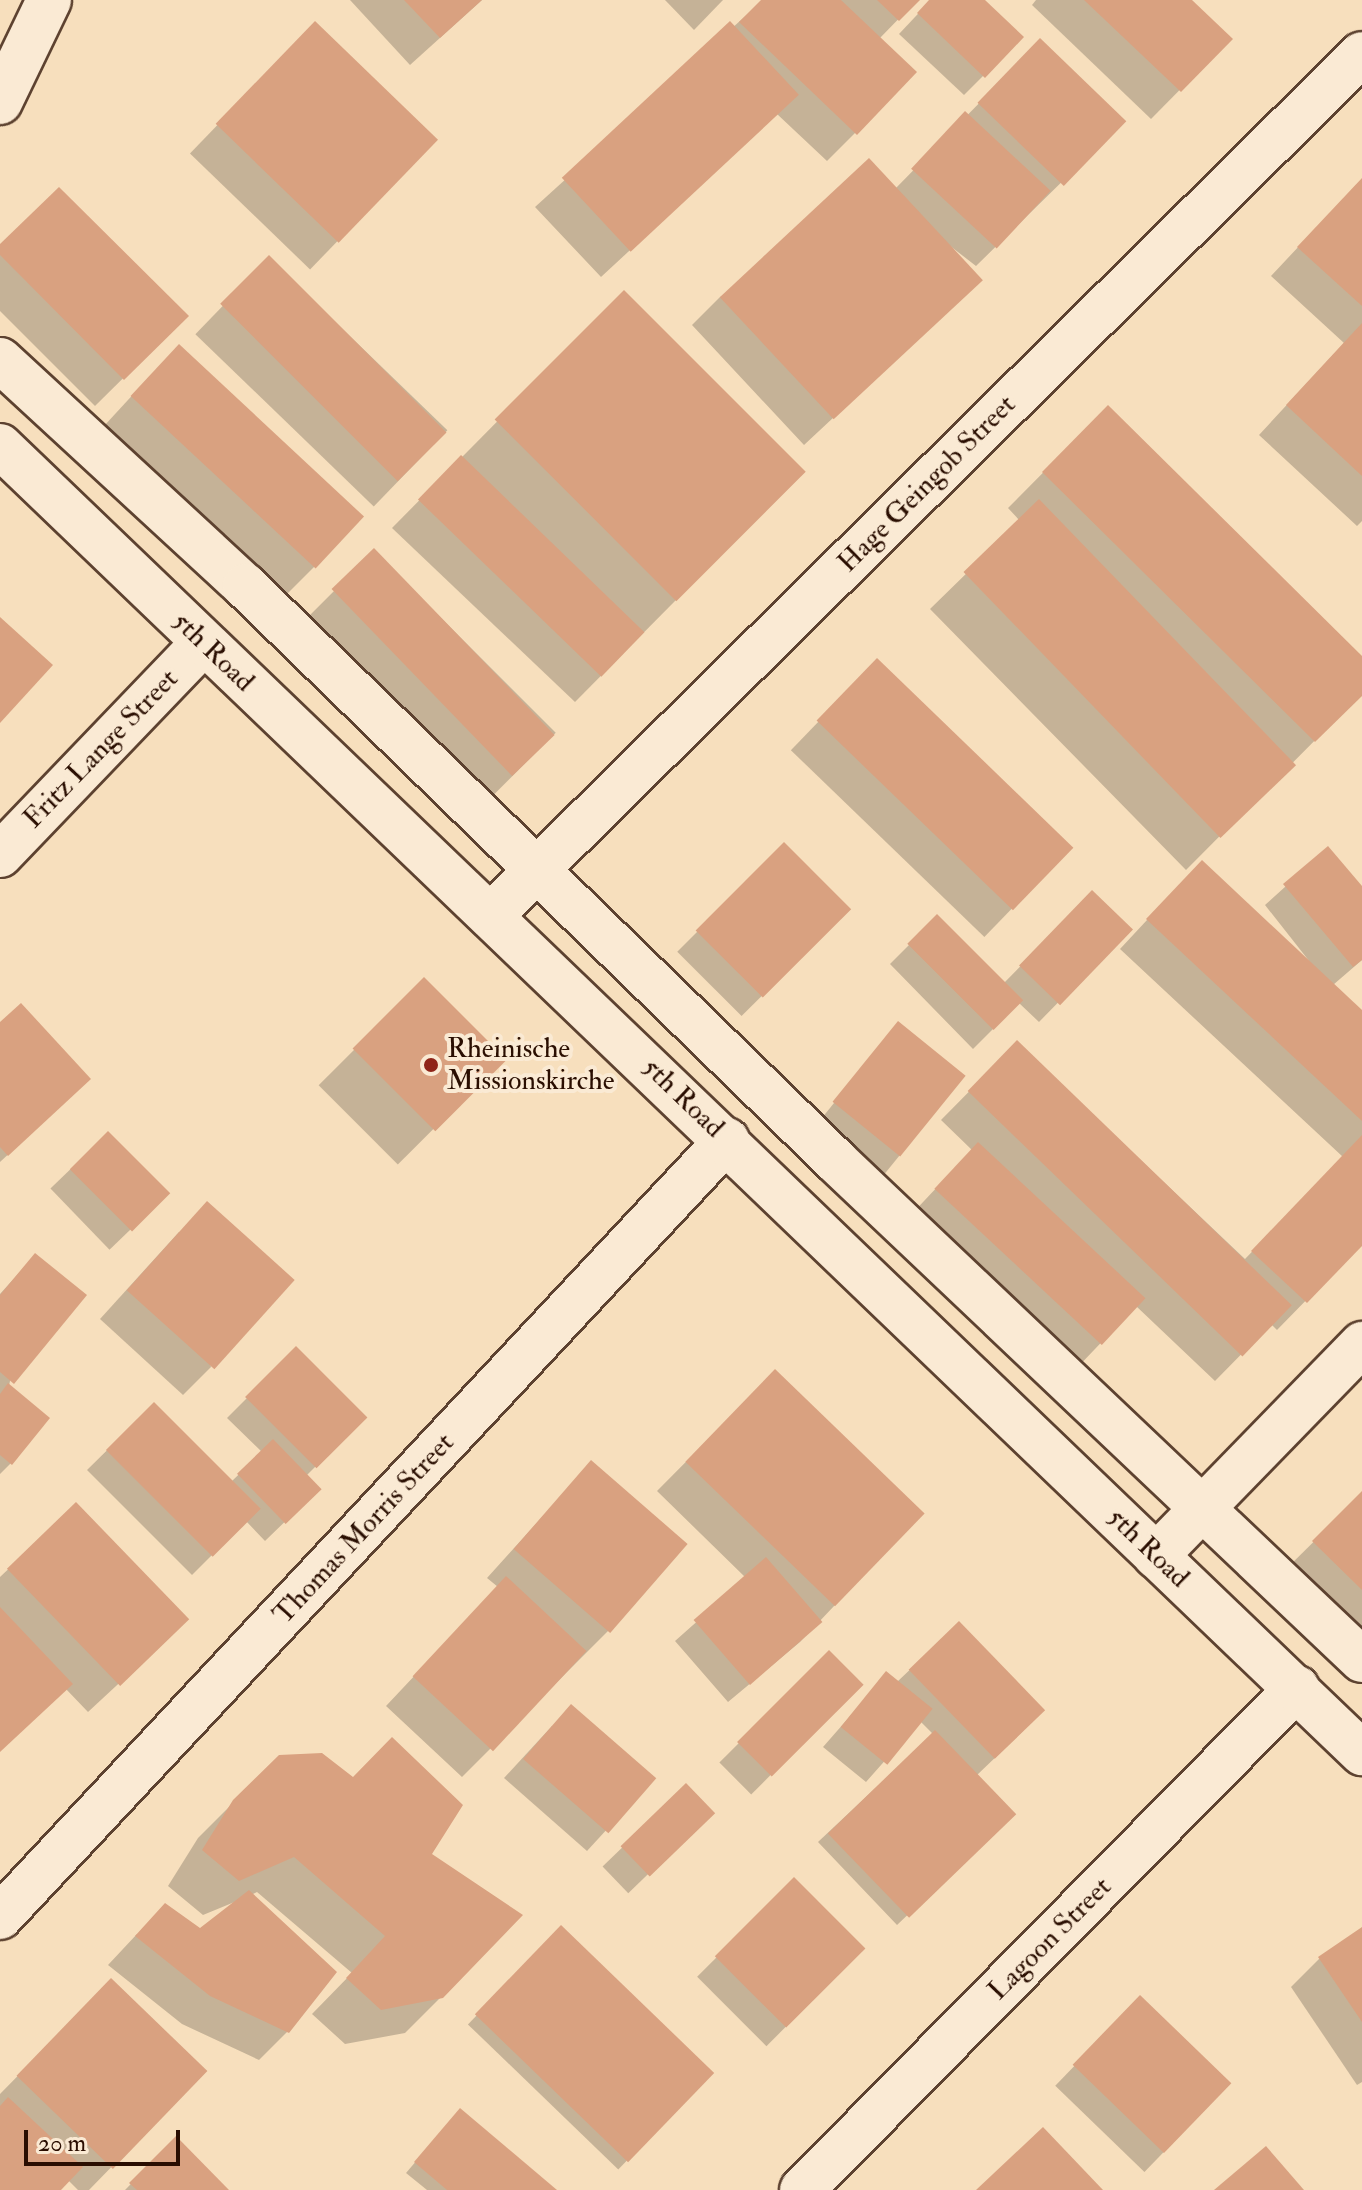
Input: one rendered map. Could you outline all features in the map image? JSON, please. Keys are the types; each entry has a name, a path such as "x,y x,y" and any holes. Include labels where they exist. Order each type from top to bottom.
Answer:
{"main road":[{"path":"0,23 40,0"},
{"path":"0,102 49,0"},
{"name":"Hage Geingob Street","path":"492,914 1362,54"},
{"path":"0,360 538,868 1362,1660"},
{"name":"5th Road","path":"0,446 203,643 492,914 1362,1753"},
{"name":"Fritz Lange Street","path":"0,855 203,643"},
{"name":"Thomas Morris Street","path":"0,1917 727,1140"},
{"path":"1156,1556 1362,1344"},
{"name":"Lagoon Street","path":"802,2190 1297,1688"}],"building":[{"path":"404,0 482,0 440,38"},
{"path":"761,0 841,0 917,72 857,135 739,22"},
{"path":"877,0 920,0 899,21"},
{"path":"929,0 985,0 1024,37 985,78 917,13"},
{"path":"1084,0 1192,0 1233,39 1181,92"},
{"path":"315,21 438,140 339,243 216,124"},
{"path":"730,21 799,95 631,252 562,178"},
{"path":"1040,38 1126,121 1064,186 977,103"},
{"path":"965,111 1051,191 997,249 911,169"},
{"path":"869,158 983,280 834,419 720,297"},
{"path":"1362,178 1362,306 1297,247"},
{"path":"59,187 189,316 124,380 0,255 0,244"},
{"path":"269,255 446,432 398,481 220,304"},
{"path":"624,290 806,472 676,601 495,419"},
{"path":"1362,323 1362,476 1286,405"},
{"path":"179,344 364,517 316,568 131,396"},
{"path":"1108,405 1362,656 1362,696 1315,742 1042,472"},
{"path":"461,455 644,632 601,677 418,500"},
{"path":"1039,499 1296,765 1220,838 963,572"},
{"path":"374,548 555,735 512,776 332,589"},
{"path":"0,617 53,665 0,723"},
{"path":"877,658 1073,848 1013,910 817,721"},
{"path":"784,842 851,909 763,998 696,930"},
{"path":"1328,846 1362,886 1362,960 1353,967 1283,884"},
{"path":"1202,860 1362,1010 1362,1121 1146,919"},
{"path":"1092,890 1133,930 1060,1005 1019,966"},
{"path":"937,914 1023,1000 994,1030 907,944"},
{"path":"424,977 507,1060 435,1131 353,1048"},
{"path":"21,1003 91,1079 8,1156 0,1147 0,1022"},
{"path":"898,1021 966,1076 900,1157 833,1102"},
{"path":"1017,1040 1292,1305 1242,1356 968,1091"},
{"path":"108,1131 170,1193 132,1231 70,1169"},
{"path":"1362,1135 1362,1246 1307,1303 1251,1251"},
{"path":"978,1142 1145,1298 1102,1345 934,1189"},
{"path":"207,1201 295,1280 214,1369 127,1290"},
{"path":"35,1253 87,1295 14,1384 0,1372 0,1295"},
{"path":"296,1346 367,1417 317,1468 245,1397"},
{"path":"775,1369 925,1513 835,1606 685,1462"},
{"path":"8,1383 50,1418 12,1465 0,1455 0,1394"},
{"path":"154,1402 261,1509 213,1557 106,1450"},
{"path":"273,1439 322,1489 286,1524 237,1474"},
{"path":"591,1460 688,1544 610,1633 514,1549"},
{"path":"1362,1491 1362,1590 1312,1541"},
{"path":"76,1502 189,1619 120,1686 7,1569"},
{"path":"766,1557 822,1622 750,1685 694,1620"},
{"path":"506,1576 586,1651 493,1751 413,1676"},
{"path":"0,1607 73,1684 0,1752"},
{"path":"959,1621 1045,1710 995,1759 909,1670"},
{"path":"829,1650 864,1685 772,1777 737,1742"},
{"path":"886,1671 933,1709 887,1765 841,1727"},
{"path":"571,1704 656,1778 608,1833 523,1759"},
{"path":"935,1730 1016,1814 909,1918 828,1834"},
{"path":"392,1737 463,1805 432,1854 523,1915 443,1998 381,2010 346,1978 385,1936 294,1857 239,1881 202,1850 233,1800 279,1755 322,1753 353,1777"},
{"path":"686,1783 715,1813 650,1876 621,1846"},
{"path":"794,1877 865,1948 786,2028 715,1956"},
{"path":"249,1890 337,1972 289,2033 210,1996 135,1936 165,1903 200,1928"},
{"path":"561,1925 714,2073 628,2162 475,2014"},
{"path":"1362,1927 1362,2022 1318,1957"},
{"path":"111,1978 207,2071 113,2169 17,2076"},
{"path":"1140,1995 1231,2083 1164,2153 1073,2065"},
{"path":"8,2097 83,2167 61,2190 0,2190 0,2106"},
{"path":"460,2108 557,2190 447,2190 414,2162"},
{"path":"1043,2127 1103,2190 976,2190"},
{"path":"176,2136 229,2190 137,2190 129,2183"},
{"path":"1266,2146 1304,2190 1214,2190"}],"place":[{"name":"Rheinische Missionskirche","path":"431,1065"}]}
